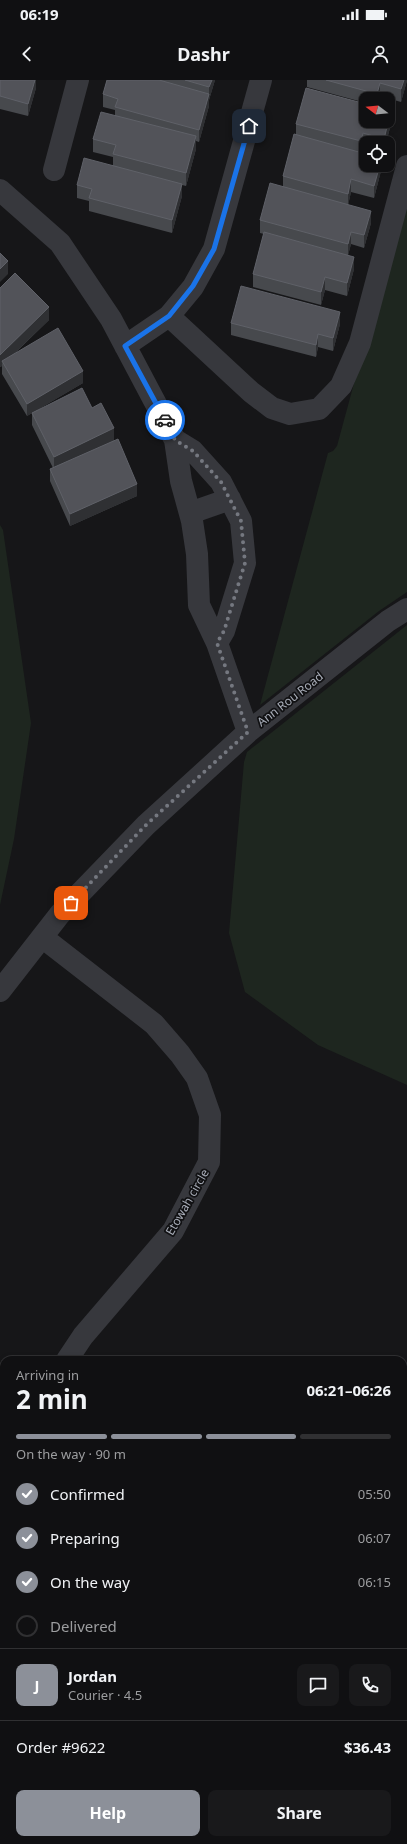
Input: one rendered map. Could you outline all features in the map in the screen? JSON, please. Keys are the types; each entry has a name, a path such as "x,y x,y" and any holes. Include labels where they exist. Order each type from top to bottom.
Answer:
{"street":[{"path":"54,170 78,80"},
{"path":"125,346 169,316 193,286 214,249 262,80"},
{"path":"169,316 251,392 272,408 290,414 319,409 341,386 360,343 407,166"},
{"path":"0,190 60,243 111,320 175,440 181,481 190,513 196,554 199,605 217,643 248,732"},
{"path":"175,440 193,451 221,482 241,521 245,563 224,631 217,643"},
{"path":"190,513 230,500"},
{"name":"Ann Rou Road","path":"0,991 60,914 146,825 248,732 388,621 407,609"},
{"name":"Etowah circle","path":"42,937 154,1024 180,1054 197,1078 210,1115 209,1162 173,1231 83,1336 70,1356"}],"shaded area":[{"path":"407,188 407,592 379,611 260,705 328,453 333,451 337,446"},
{"path":"0,525 3,530 31,723 14,839 0,905"},
{"path":"407,625 407,1085 318,1045 245,992 229,933 244,762 247,752"}],"building":[{"path":"0,80 35,80 28,104 0,96"},
{"path":"107,80 159,80 209,94 199,130 115,107 118,99 103,94"},
{"path":"185,80 212,80 209,87"},
{"path":"326,80 404,80 401,89 380,83 378,92 370,92"},
{"path":"306,88 359,102 359,128 387,128 385,136 374,136 363,133 362,136 359,136 359,140 296,124"},
{"path":"101,112 196,136 186,173 113,154 116,145 93,139"},
{"path":"294,134 359,152 359,172 378,172 374,186 351,179 348,194 283,176"},
{"path":"84,158 182,184 172,220 89,198 92,189 77,185"},
{"path":"270,183 371,211 364,235 351,232 348,244 260,220"},
{"path":"264,232 354,257 347,283 325,277 321,292 253,274"},
{"path":"0,253 8,261 0,269"},
{"path":"15,273 49,307 0,355 0,288"},
{"path":"241,286 340,312 333,338 318,334 316,345 231,323"},
{"path":"58,328 83,371 27,404 2,361"},
{"path":"82,388 92,408 101,403 114,428 54,457 32,413"},
{"path":"118,439 137,484 70,514 50,469"}],"way so far":[{"path":"71,903 146,825 248,732 217,643 224,631 245,563 241,521 221,482 193,451 175,440 165,420"}],"route":[{"path":"165,420 125,346 169,316 193,286 214,249 249,126"}]}
